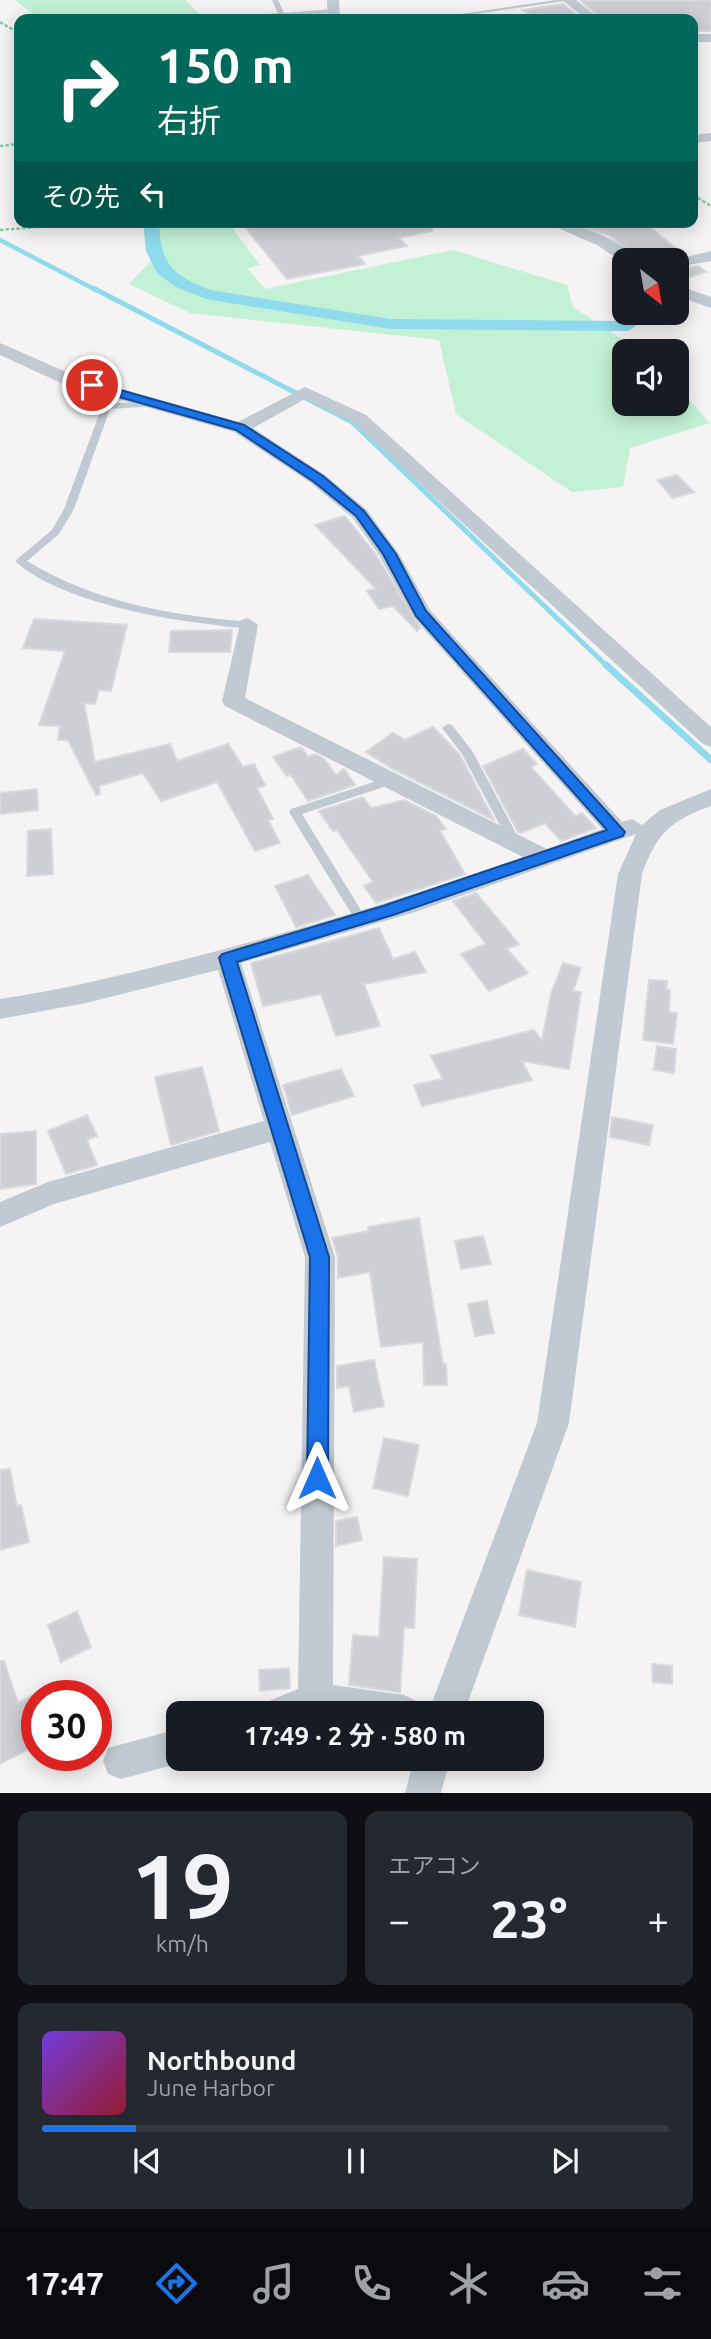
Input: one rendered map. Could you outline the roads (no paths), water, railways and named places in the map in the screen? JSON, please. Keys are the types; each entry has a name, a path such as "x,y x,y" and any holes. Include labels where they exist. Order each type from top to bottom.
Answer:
{"street":[{"path":"568,0 587,14"},
{"path":"571,229 612,248"},
{"path":"690,260 711,256"},
{"path":"690,295 711,303"},
{"path":"0,348 26,363 67,379 165,404 240,428 318,479 360,514 389,554 421,613 618,832"},
{"path":"240,428 305,392 360,419 711,739"},
{"path":"248,625 233,701 547,859"},
{"path":"0,1009 40,1004 228,958 361,920 547,859 711,797"},
{"path":"450,1701 553,1423 630,874 641,844 665,814"},
{"path":"228,958 320,1257 314,1700 321,1701"},
{"path":"0,1215 48,1194 281,1128"},
{"path":"121,1760 166,1750"},
{"path":"423,1793 429,1771"}],"lane":[{"path":"500,14 568,0"},
{"path":"292,14 334,10"},
{"path":"165,404 106,406 69,509 56,532 20,561 39,574 142,610 174,618 248,625"},
{"path":"448,728 467,752 514,841"},
{"path":"361,920 295,812 389,781"}],"waterway":[{"path":"151,228 154,251 163,270 179,282 206,294 390,324 612,326"},
{"path":"0,240 96,290"},
{"path":"93,288 352,422 608,667"},
{"path":"606,665 711,760"}]}
